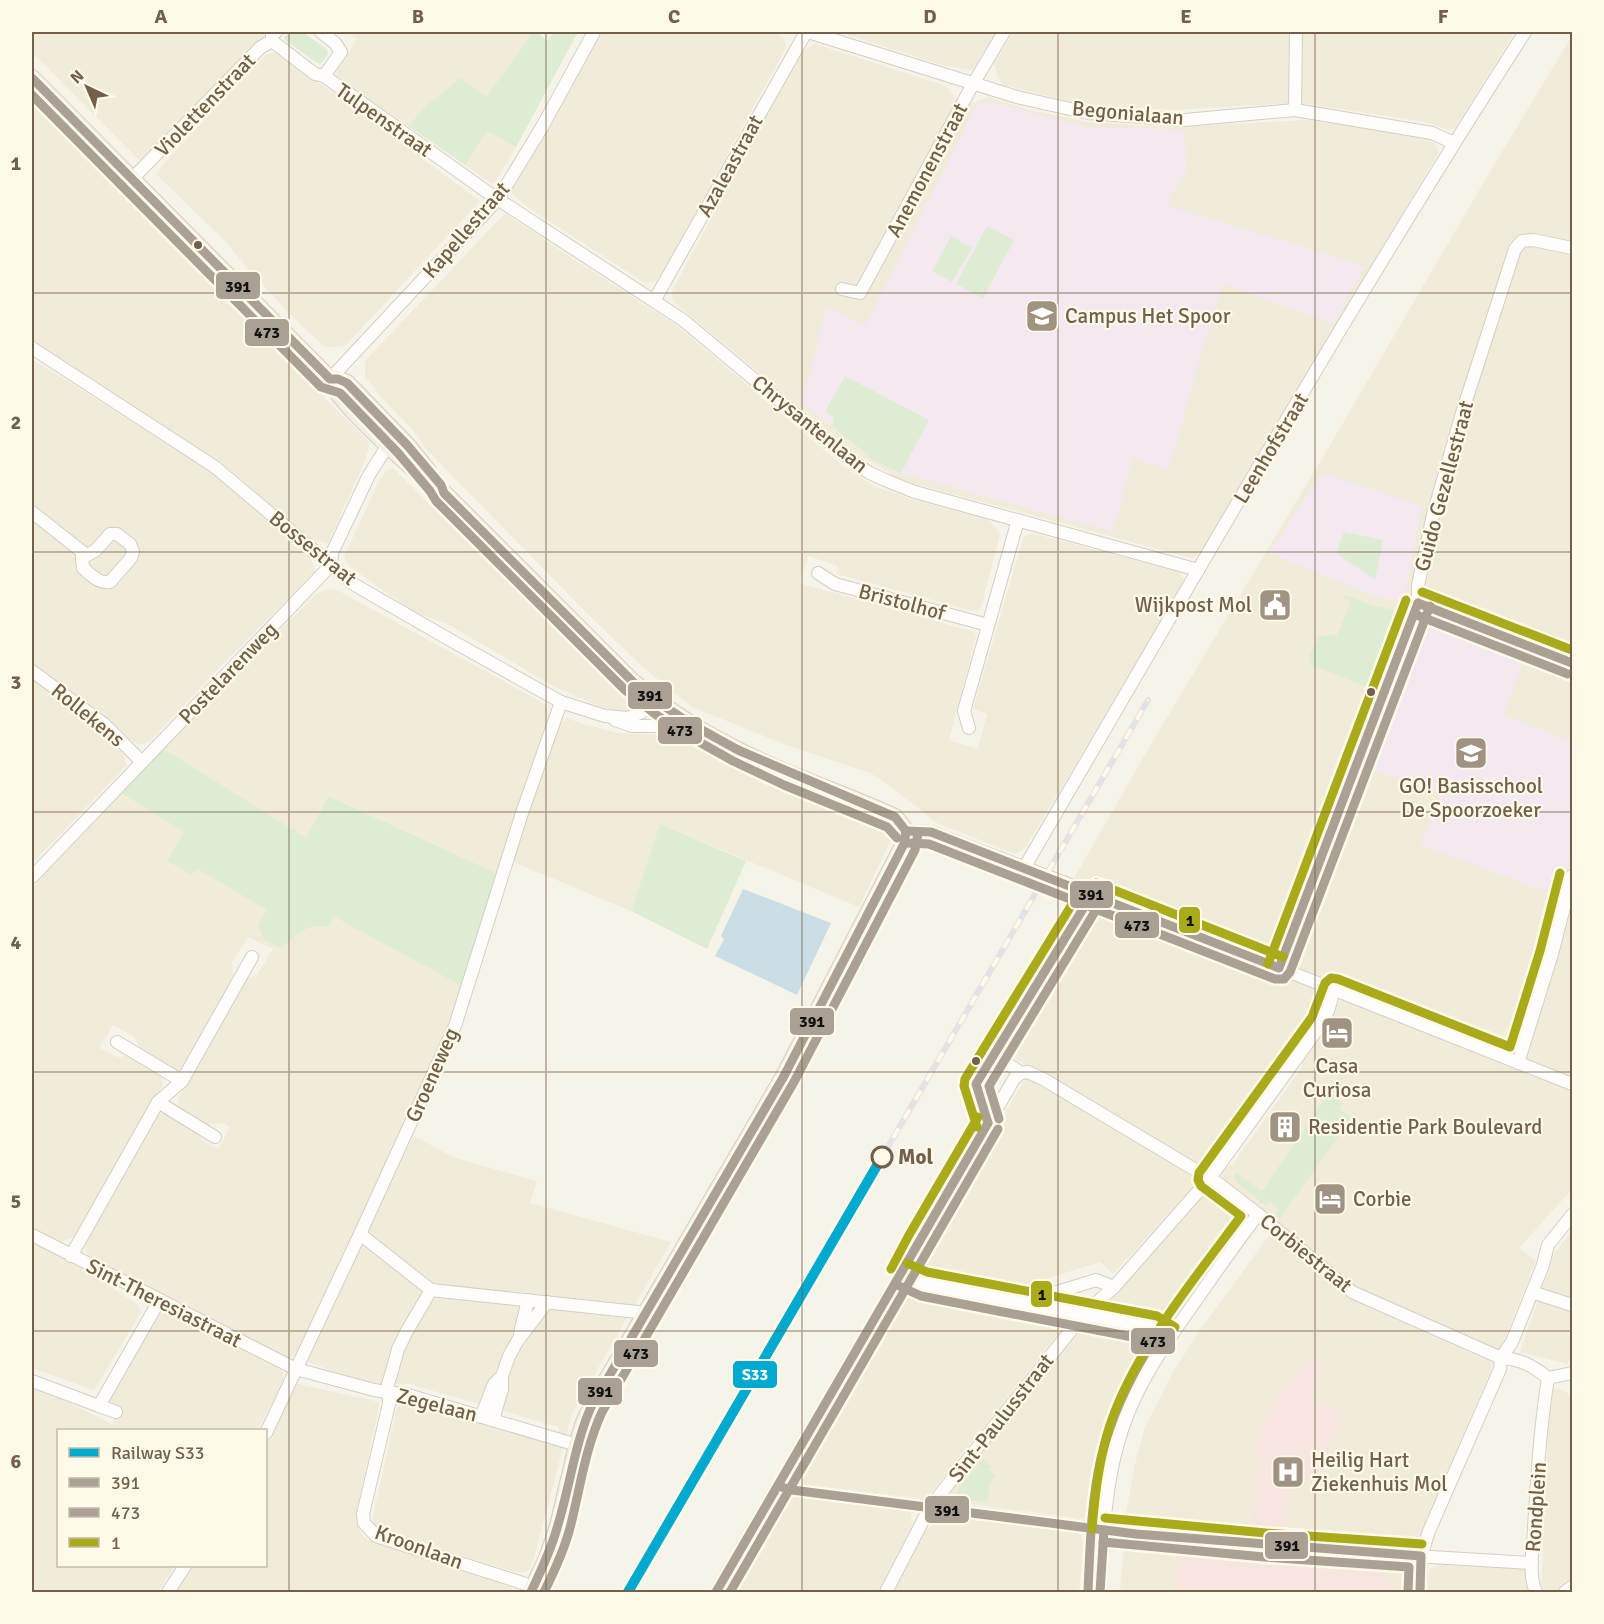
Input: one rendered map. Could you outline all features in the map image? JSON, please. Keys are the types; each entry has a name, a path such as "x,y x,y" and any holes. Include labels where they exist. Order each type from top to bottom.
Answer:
{"main road":[{"path":"32,78 330,379 338,394 388,445 444,493 606,656 654,700 703,731 755,758 895,817 906,831 904,844 798,1051 591,1407 577,1445 558,1526 533,1590"},
{"path":"330,379 338,379 347,383 407,445 441,485 444,493"}],"street":[{"path":"321,32 335,43 341,52 324,76"},
{"name":"Kapellestraat","path":"330,379 498,199 542,127 594,32"},
{"name":"Begonialaan","path":"807,32 973,84 1062,108 1117,116 1185,120 1295,110 1432,133 1454,143"},
{"name":"Azaleastraat","path":"654,301 807,32"},
{"name":"Anemonenstraat","path":"842,289 860,293 973,84 1004,32"},
{"path":"1295,110 1296,32"},
{"name":"Leenhofstraat","path":"1024,868 1198,570 1454,143 1525,32"},
{"name":"Tulpenstraat","path":"274,36 315,74 324,76 498,199"},
{"name":"Violettenstraat","path":"132,179 261,46 274,36"},
{"name":"Chrysantenlaan","path":"498,199 683,320 846,456 868,471 915,492 1198,570"},
{"name":"Guido Gezellestraat","path":"1279,968 1413,620 1418,603 1418,585 1425,551 1462,413 1515,249 1522,241 1533,240 1572,248"},
{"name":"Bossestraat","path":"32,348 214,466 355,585 561,702 632,726 654,726 674,713"},
{"name":"Postelarenweg","path":"32,877 331,565 333,553 369,475 388,445"},
{"path":"32,512 86,554"},
{"path":"969,728 964,711 1018,520"},
{"name":"Bristolhof","path":"818,573 835,584 988,625"},
{"path":"1418,603 1572,663"},
{"name":"Rollekens","path":"32,671 104,724 142,762"},
{"name":"Bossestraat","path":"611,718 628,717 642,712 654,700"},
{"name":"Groeneweg","path":"267,1431 455,1026 518,823 561,702"},
{"path":"906,831 931,832 1572,1084"},
{"path":"1518,1063 1552,954 1572,876"},
{"path":"988,1123 976,1084 1092,894"},
{"path":"71,1256 158,1102 182,1081 252,957"},
{"name":"Sint-Paulusstraat","path":"885,1593 930,1507 1084,1314 1113,1287 1210,1178 1322,1023 1334,990"},
{"path":"117,1042 182,1081"},
{"name":"Corbiestraat","path":"995,1055 1021,1073 1028,1072 1043,1078 1210,1178 1258,1214 1352,1292 1502,1358 1515,1359 1533,1366 1548,1378"},
{"path":"716,1593 988,1123 1014,1079 1021,1073"},
{"path":"158,1102 216,1137"},
{"path":"1100,1593 1107,1502 1117,1446 1130,1408 1143,1379 1169,1337 1258,1214"},
{"path":"1420,1593 1421,1556 1429,1531 1500,1370 1502,1358 1512,1342 1548,1245 1572,1215"},
{"path":"360,1234 431,1290 647,1313"},
{"name":"Sint-Theresiastraat","path":"32,1235 296,1369"},
{"path":"902,1274 923,1284 1155,1328 1169,1337"},
{"path":"1037,1306 1042,1299 1054,1293 1096,1280 1113,1287"},
{"path":"388,1393 388,1384 398,1349 431,1290"},
{"path":"1532,1292 1572,1305"},
{"path":"518,1340 528,1300"},
{"path":"99,1406 159,1301"},
{"path":"487,1418 494,1384 501,1376 508,1356 547,1302"},
{"name":"Zegelaan","path":"296,1369 388,1393 408,1395 577,1445"},
{"path":"1548,1378 1572,1373"},
{"name":"Rondplein","path":"778,1486 792,1490 1104,1530 1265,1545 1532,1563 1538,1468 1548,1378"},
{"path":"32,1381 116,1412"},
{"name":"Kroonlaan","path":"388,1393 389,1404 363,1514 366,1528 376,1536 533,1590"},
{"path":"1532,1563 1532,1579 1536,1593"},
{"path":"168,1593 184,1567"},
{"path":"1565,1593 1572,1587"}],"shaded area":[{"path":"32,32 269,32 141,162 32,52"},
{"path":"346,32 533,32 486,97 426,106 408,126 334,76 357,39"},
{"path":"601,32 776,32 785,39 786,48 656,281 645,283 529,208 509,191"},
{"path":"838,32 996,32 972,70 942,65"},
{"path":"1013,32 1515,32 1455,128 1448,130 1427,122 1307,104 1174,110 1072,102 1003,85 994,64"},
{"path":"1572,36 1572,1080 1288,966 1294,948 1284,943 1280,952 1269,956 1074,878"},
{"path":"815,44 946,86 956,99 972,103 988,97 1030,110 1087,122 1175,127 1306,120 1398,133 1430,140 1437,146 1438,154 1201,553 1194,558 1180,555 916,484 894,476 854,452 675,303 671,293 801,52"},
{"path":"275,51 480,201 347,344 341,347 325,347 295,319 253,275 227,243 157,175 163,164 266,55"},
{"path":"32,98 178,251 370,443 365,461 328,543 312,540 222,463 44,350 32,339"},
{"name":"Campus Het Spoor","path":"988,101 1086,127 1185,130 1186,172 1165,205 1365,266 1333,324 1224,284 1198,365 1169,470 1133,458 1113,532 901,473 876,462 802,402 827,307 865,325 977,104"},
{"path":"487,130 516,147 495,183 492,184 465,165"},
{"path":"505,213 675,324 843,466 874,486 910,499 987,519 995,527 1000,535 980,609 973,611 837,574 838,566 808,556 799,583 974,632 976,637 949,740 978,749 987,714 973,709 1023,539 1028,534 1179,572 1184,580 1182,588 1025,848 1015,854 937,823 870,773 789,746 692,707 644,668 586,612 426,449 413,430 375,391 376,389 365,378 365,361"},
{"path":"32,359 211,471 310,558 314,566 315,572 150,741 144,744 136,744 106,716 32,662"},
{"path":"393,468 633,706 629,713 601,707 553,686 446,623 415,613 349,566 344,557 380,479 386,471"},
{"path":"1322,473 1422,506 1404,602 1375,596 1269,553"},
{"path":"330,589 339,591 545,704 549,715 496,873 330,796 306,839 164,749 313,597"},
{"name":"GO! Basisschool De Spoorzoeker","path":"1432,614 1526,656 1503,716 1572,741 1572,850 1561,894 1535,888 1420,844 1440,795 1365,766 1421,623 1425,615"},
{"path":"32,680 97,727 119,749 124,756 126,766 32,863"},
{"path":"567,718 619,733 677,735 728,763 871,820 893,836 859,907 660,824 631,911 513,862 557,727"},
{"path":"121,793 184,832 462,986 449,1026 354,1234 300,1348 292,1357 280,1358 93,1261 88,1255 85,1244 87,1235 159,1114 169,1114 198,1132 204,1142 218,1149 230,1127 223,1123 205,1125 183,1111 178,1106 178,1099 241,984 245,979 257,975 273,949 248,937 232,962 233,977 218,1011 183,1069 175,1071 142,1051 133,1036 113,1025 99,1048 117,1057 131,1056 157,1072 162,1078 163,1085 112,1170 81,1230 74,1238 58,1242 32,1228 32,889"},
{"path":"743,889 831,923 797,995 715,956 724,939 721,936"},
{"path":"1102,905 1328,992 1326,1005 1314,1026 1234,1138 1225,1143 1209,1167 1205,1169 1016,1060 1011,1049 1093,909"},
{"path":"1342,998 1572,1089 1572,1189 1519,1248 1536,1261 1501,1348 1497,1349 1359,1290 1222,1178 1222,1173 1233,1164 1301,1069 1302,1062"},
{"path":"1028,1078 1196,1174 1194,1186 1113,1274 1100,1262 1007,1291 926,1277 919,1260 1023,1082"},
{"path":"414,1136 455,1158 537,1181 530,1203 671,1242 571,1415 566,1436 558,1434 559,1427 409,1384 374,1385 307,1362 369,1224"},
{"path":"1218,1187 1241,1205 1160,1317 1152,1319 1114,1309 1108,1304 1194,1205 1210,1188"},
{"path":"1572,1230 1572,1351 1568,1364 1520,1352 1554,1254"},
{"path":"1270,1234 1352,1300 1493,1365 1416,1546 1410,1549 1129,1526 1125,1518 1135,1464 1145,1427 1173,1372 1198,1333"},
{"path":"32,1241 74,1263 137,1304 141,1312 94,1390 32,1368"},
{"path":"900,1291 1062,1316 1065,1323 926,1499 805,1484 793,1473"},
{"path":"166,1309 277,1365 283,1372 283,1381 259,1429 57,1429 57,1567 174,1567 158,1592 32,1592 32,1389 63,1400 112,1424 119,1408 108,1402 160,1312"},
{"path":"1086,1322 1137,1331 1146,1337 1116,1392 1102,1429 1094,1459 1085,1519 961,1503 951,1492"},
{"name":"Heilig Hart Ziekenhuis Mol","path":"1308,1357 1325,1365 1312,1399 1344,1413 1315,1482 1291,1478 1283,1557 1376,1565 1382,1571 1392,1592 1174,1592 1178,1549 1249,1554 1257,1467 1255,1438 1281,1391"},
{"path":"297,1384 380,1402 356,1515 359,1531 367,1539 510,1587 517,1592 175,1592 191,1567 267,1567 267,1442"},
{"path":"1550,1387 1560,1389 1572,1396 1572,1592 1541,1592"},
{"path":"405,1401 564,1444 533,1562 527,1572 514,1572 382,1530 373,1524 397,1406"},
{"path":"793,1497 911,1512 912,1526 878,1592 723,1592 777,1501"},
{"path":"954,1516 1080,1534 1084,1545 1079,1592 892,1592 923,1534 937,1519"},
{"path":"1129,1540 1365,1560 1366,1556 1399,1558 1413,1568 1416,1584 1410,1592 1120,1592 1124,1544"},
{"path":"1438,1564 1528,1569 1527,1592 1428,1592 1429,1570"}],"green space":[{"path":"289,32 302,32 327,49 328,54 321,64 285,40 284,37"},
{"path":"533,32 537,32 547,41 554,32 578,32 516,147 487,131 465,165 408,126 426,106 461,78 486,97"},
{"path":"987,226 1014,240 983,298 956,284"},
{"path":"951,236 972,248 952,282 932,271"},
{"path":"845,376 929,420 901,473 876,462 832,426 834,417 825,412"},
{"path":"1344,532 1383,540 1375,580 1336,553"},
{"path":"1345,595 1373,606 1401,611 1397,633 1374,690 1311,665 1313,646 1320,636 1337,635 1351,602 1343,598"},
{"path":"164,749 306,838 329,796 496,873 462,986 335,917 328,927 307,928 280,948 264,939 258,925 267,910 198,869 191,874 167,861 184,832 121,793"},
{"path":"660,824 746,861 707,949 631,911"},
{"path":"1329,1093 1343,1103 1339,1109 1352,1118 1280,1218 1275,1214 1278,1209 1269,1202 1266,1206 1235,1181 1235,1172 1262,1191"},
{"path":"982,1459 992,1467 989,1470 995,1475 990,1484 987,1502 962,1499 957,1491"}],"railway":[{"path":"882,1157 1148,700"}],"rail line":[{"name":"S33","path":"628,1592 882,1157"}],"transit line":[{"name":"391","path":"32,78 330,379 338,379 347,383 407,445 441,485 444,493 633,682 691,724 738,750 895,817 906,831"},
{"name":"473","path":"32,95 321,387 340,393 398,453 436,501 625,690 685,734 733,761 784,785 887,827 897,838"},
{"name":"1","path":"1422,592 1572,650"},
{"name":"1","path":"1268,964 1406,600"},
{"name":"391","path":"1418,603 1572,663"},
{"name":"391","path":"906,831 931,832 1279,968 1418,603"},
{"name":"473","path":"906,843 929,844 1275,979 1284,979 1290,972 1430,606"},
{"name":"473","path":"1414,614 1568,674"},
{"name":"391","path":"531,1592 555,1536 580,1437 591,1407 784,1076 904,844 906,831"},
{"name":"473","path":"544,1592 568,1537 587,1455 602,1412 794,1082 915,850 918,833"},
{"name":"1","path":"1092,1529 1103,1451 1110,1425 1134,1370 1167,1316 1241,1216 1201,1186 1198,1180 1199,1173 1312,1017 1325,983 1331,978 1338,979 1510,1047 1540,951 1560,873"},
{"name":"1","path":"1096,883 1283,957"},
{"name":"1","path":"977,1127 964,1086 965,1079 1082,888"},
{"name":"391","path":"988,1123 976,1084 1092,894"},
{"name":"473","path":"999,1119 989,1086 1102,900"},
{"name":"1","path":"891,1269 978,1117"},
{"name":"391","path":"716,1592 988,1123"},
{"name":"473","path":"730,1592 998,1129"},
{"name":"1","path":"907,1263 927,1272 1157,1316 1175,1327"},
{"name":"473","path":"897,1285 921,1296 1153,1341 1122,1398 1101,1458 1093,1508 1088,1591"},
{"name":"391","path":"778,1486 792,1490 1136,1534 1421,1556 1420,1592"},
{"name":"1","path":"1105,1518 1422,1544"},
{"name":"391","path":"1100,1592 1104,1530"},
{"name":"473","path":"1103,1542 1264,1557 1409,1567 1408,1592"}],"place":[{"name":"Campus Het Spoor","path":"1042,316"},
{"name":"Wijkpost Mol","path":"1275,605"},
{"name":"GO! Basisschool De Spoorzoeker","path":"1471,753"},
{"name":"Casa Curiosa","path":"1337,1033"},
{"name":"Residentie Park Boulevard","path":"1285,1127"},
{"name":"Mol","path":"882,1157"},
{"name":"Corbie","path":"1330,1199"},
{"name":"Heilig Hart Ziekenhuis Mol","path":"1288,1472"}]}
